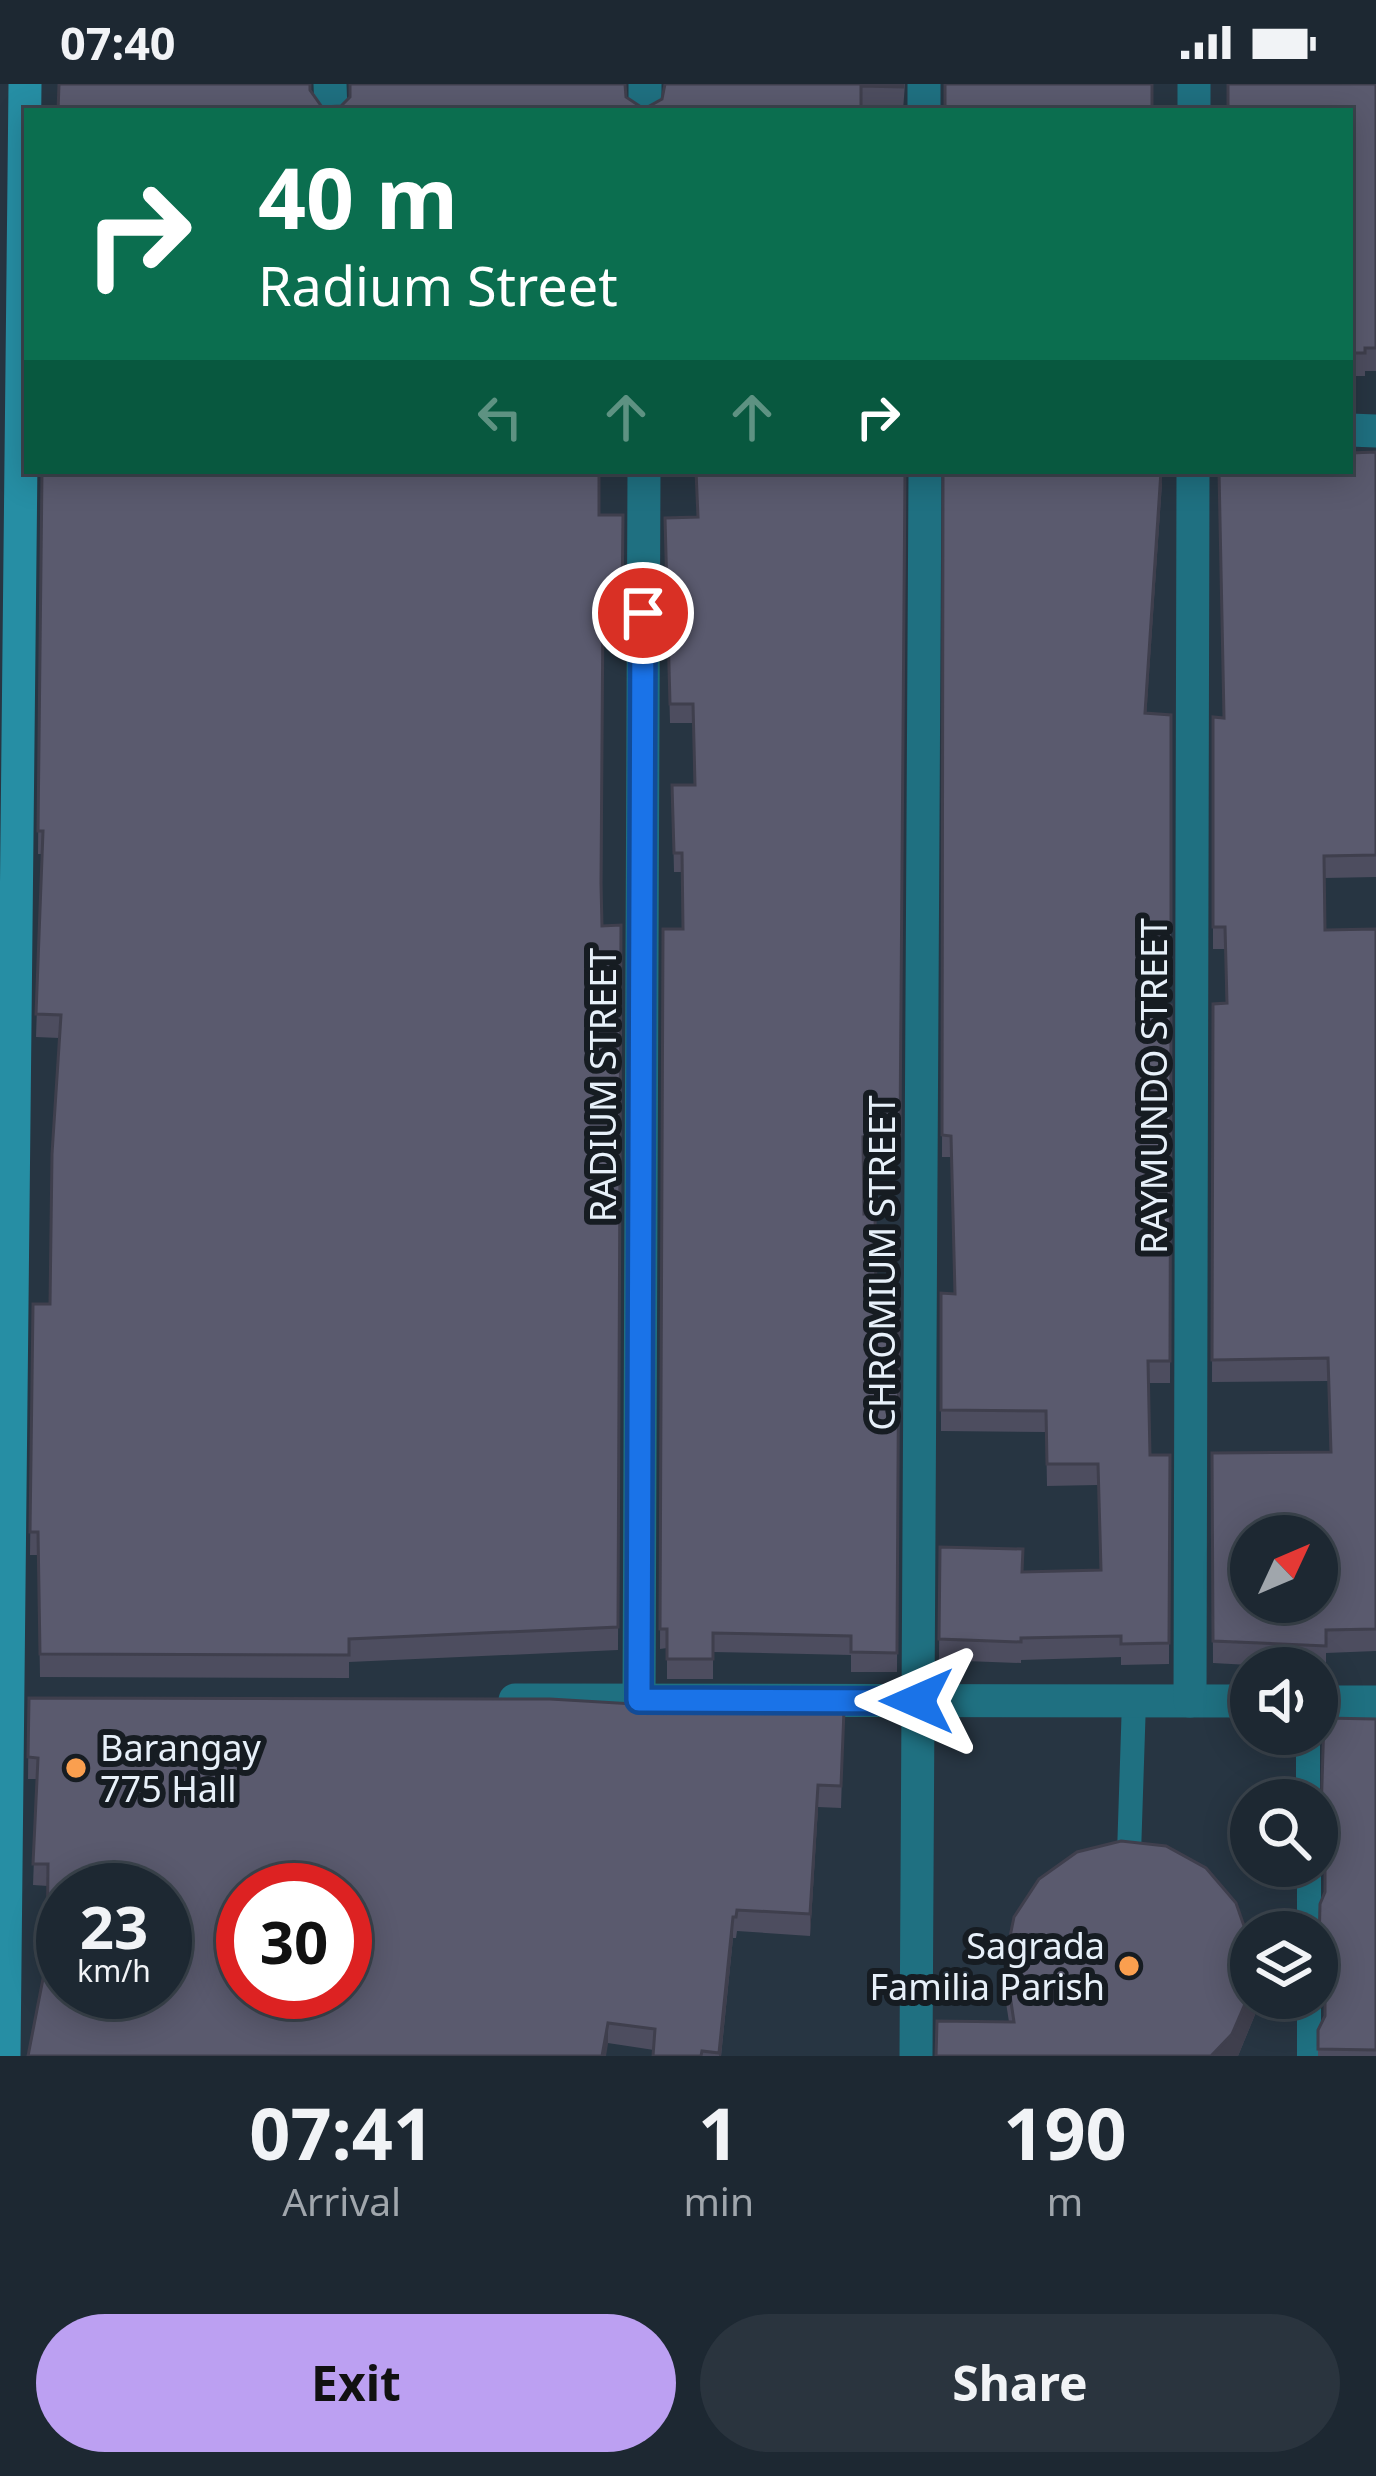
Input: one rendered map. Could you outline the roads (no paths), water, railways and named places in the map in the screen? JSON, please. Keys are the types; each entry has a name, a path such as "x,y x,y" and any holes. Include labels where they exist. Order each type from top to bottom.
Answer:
{"main road":[{"path":"4,2056 13,1698 8,968 24,121"}],"street":[{"name":"RADIUM STREET","path":"639,1700 644,474"},
{"name":"CHROMIUM STREET","path":"916,2056 926,474"},
{"name":"RAYMUNDO STREET","path":"1190,1701 1193,474"},
{"path":"475,1700 1230,1701"},
{"path":"1338,1702 1376,1702"}],"lane":[{"path":"1129,1854 1135,1701"},
{"path":"1309,2019 1309,2056"}],"place":[{"name":"Barangay 775 Hall","path":"76,1768"},
{"name":"Sagrada Familia Parish","path":"1129,1966"}]}
